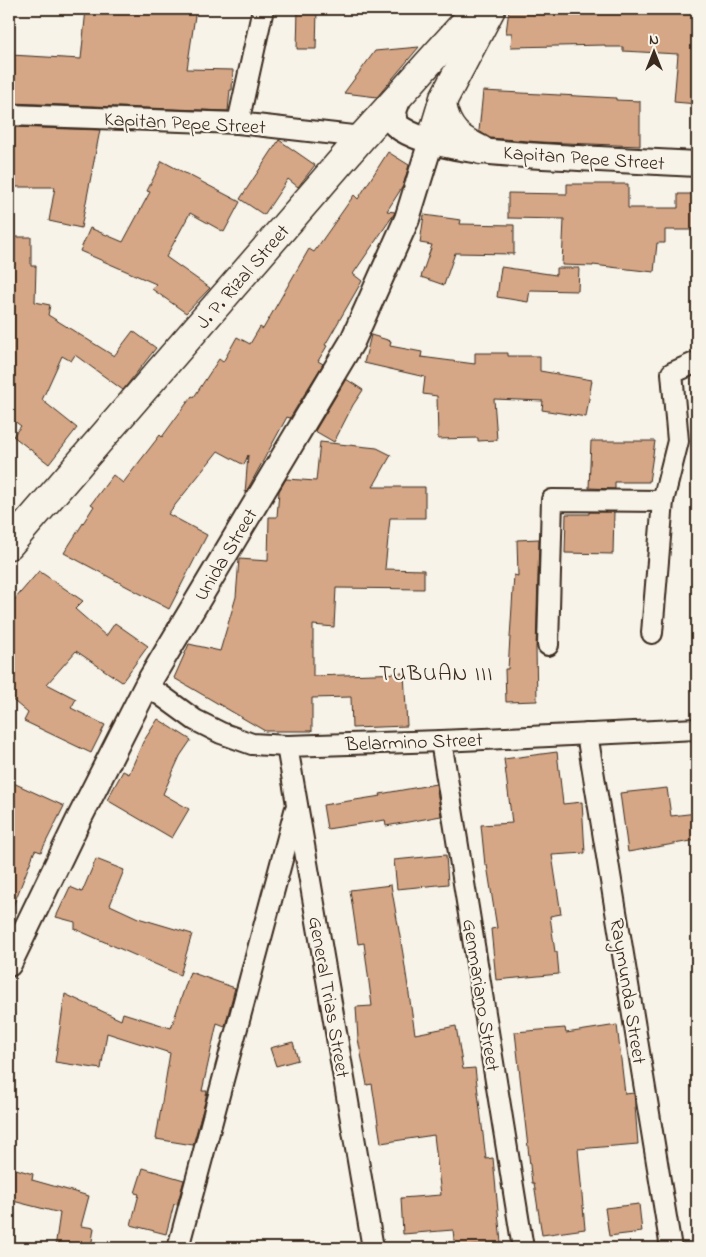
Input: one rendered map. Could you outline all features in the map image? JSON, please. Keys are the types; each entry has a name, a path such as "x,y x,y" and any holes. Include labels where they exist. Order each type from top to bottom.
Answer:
{"main road":[{"path":"446,44 460,9"},
{"name":"J. P. Rizal Street","path":"9,544 476,9"},
{"path":"422,138 442,105 491,9"},
{"path":"442,105 445,120 454,132 462,140 481,150"}],"street":[{"path":"238,123 263,9"},
{"path":"400,95 394,110 396,125 422,138"},
{"name":"Kapitan Pepe Street","path":"9,115 238,123 362,138 422,138 481,150 524,155 697,164"},
{"name":"Unida Street","path":"9,964 80,817 147,685 352,342 407,219 422,138"},
{"path":"652,633 663,501 678,441 672,373 697,362"},
{"path":"548,645 552,500 663,501"},
{"name":"Belarmino Street","path":"147,685 195,720 221,733 252,744 287,746 441,741 697,729"},
{"name":"Raymunda Street","path":"587,734 671,1248"},
{"name":"Genmariano Street","path":"441,741 523,1248"},
{"name":"General Trias Street","path":"287,746 374,1248"},
{"path":"178,1248 297,804"}],"building":[{"path":"86,9 196,9 187,69 233,70 228,111 10,103 11,55 81,59"},
{"path":"298,9 317,9 316,49 297,49"},
{"path":"509,9 534,9 576,14 576,9 697,9 697,104 674,102 678,54 623,51 623,47 605,47 605,45 511,47 512,33 506,33"},
{"path":"419,47 377,97 344,93 375,51"},
{"path":"483,91 640,101 640,146 490,138 479,131"},
{"path":"12,127 100,130 81,228 49,221 55,187 12,187"},
{"path":"279,140 315,165 298,187 288,179 264,215 240,199"},
{"path":"388,152 409,165 403,186 387,211 395,212 353,274 362,281 325,345 327,346 318,361 323,364 290,418 287,417 245,494 248,455 244,465 218,451 168,514 207,535 169,609 64,553 94,506 91,504 113,475 123,483 160,435 162,437 192,396 194,397 219,359 223,362 237,337 250,344 260,327 263,329 309,249 314,252 354,195 358,199"},
{"path":"162,161 240,202 224,232 190,213 166,257 210,288 186,313 152,289 156,284 80,251 90,228 123,242 150,192 147,191"},
{"path":"567,184 628,184 628,208 678,208 678,194 697,194 697,230 665,230 665,243 657,243 654,272 593,265 562,265 564,219 508,218 508,193 567,194"},
{"path":"424,215 461,220 460,224 514,225 514,254 455,253 444,285 421,277 432,245 420,243"},
{"path":"9,237 31,237 31,266 36,266 35,302 50,305 48,315 114,356 133,331 156,348 123,390 75,355 71,361 62,356 42,400 77,428 49,464 13,436 21,426 9,417 9,362 13,313 9,312"},
{"path":"501,267 556,275 556,268 579,268 578,291 530,290 528,302 497,297"},
{"path":"371,335 391,341 390,346 422,352 421,357 475,364 475,353 508,353 508,356 540,356 540,371 592,380 586,417 542,410 543,401 494,399 497,440 478,441 478,438 438,439 437,396 423,394 425,377 364,363"},
{"path":"346,379 363,390 334,442 315,431"},
{"path":"591,441 655,441 649,482 615,482 615,489 589,488"},
{"path":"320,442 377,448 391,455 373,487 425,487 425,518 390,518 385,569 424,570 424,589 336,588 334,627 313,625 313,676 404,673 407,726 352,728 351,697 312,698 312,731 265,731 174,678 189,644 220,651 236,597 239,559 268,561 269,517 277,517 279,491 286,479 316,481"},
{"path":"589,512 614,512 613,554 565,553 566,514 589,514"},
{"path":"539,539 536,649 537,701 506,702 505,669 508,669 514,575 518,576 517,540"},
{"path":"39,571 83,601 75,609 106,636 115,623 148,646 122,682 76,651 47,684 76,699 71,708 105,725 91,753 24,721 28,713 9,697 9,606"},
{"path":"158,719 191,740 180,756 163,794 189,809 172,838 107,800 123,771 129,774 143,742"},
{"path":"557,752 563,804 582,802 585,853 552,855 561,914 550,916 559,974 496,980 491,929 497,928 487,865 485,865 481,825 512,823 504,759"},
{"path":"9,781 64,806 41,852 35,850 10,914 9,913"},
{"path":"436,784 441,816 386,826 385,820 327,829 323,805 381,796 380,794"},
{"path":"667,788 671,816 697,813 697,840 628,852 620,793"},
{"path":"446,855 448,884 397,889 394,860"},
{"path":"96,859 124,870 110,905 138,918 192,934 180,975 75,929 75,922 56,917 70,887 82,892"},
{"path":"391,885 415,1034 456,1026 463,1069 475,1068 486,1159 493,1158 501,1243 455,1248 453,1230 403,1234 401,1198 441,1195 434,1135 381,1143 372,1084 367,1085 358,1039 356,1007 372,1006 364,943 358,944 350,890"},
{"path":"190,972 235,988 225,1026 217,1023 202,1091 207,1091 205,1102 193,1145 156,1139 170,1053 107,1033 101,1069 55,1062 65,994 121,1020 123,1013 171,1028"},
{"path":"617,1025 625,1094 634,1093 638,1144 578,1149 585,1229 542,1235 534,1183 532,1183 515,1032 565,1028 566,1033"},
{"path":"293,1042 298,1060 276,1066 270,1048"},
{"path":"9,1167 33,1174 32,1180 89,1196 81,1226 94,1228 91,1248 55,1248 60,1213 9,1200"},
{"path":"143,1168 184,1180 177,1205 174,1204 166,1234 131,1225 139,1194 135,1193"},
{"path":"639,1204 642,1232 609,1236 605,1208"}],"district":[{"name":"TUBUAN III","path":"436,672"}]}
